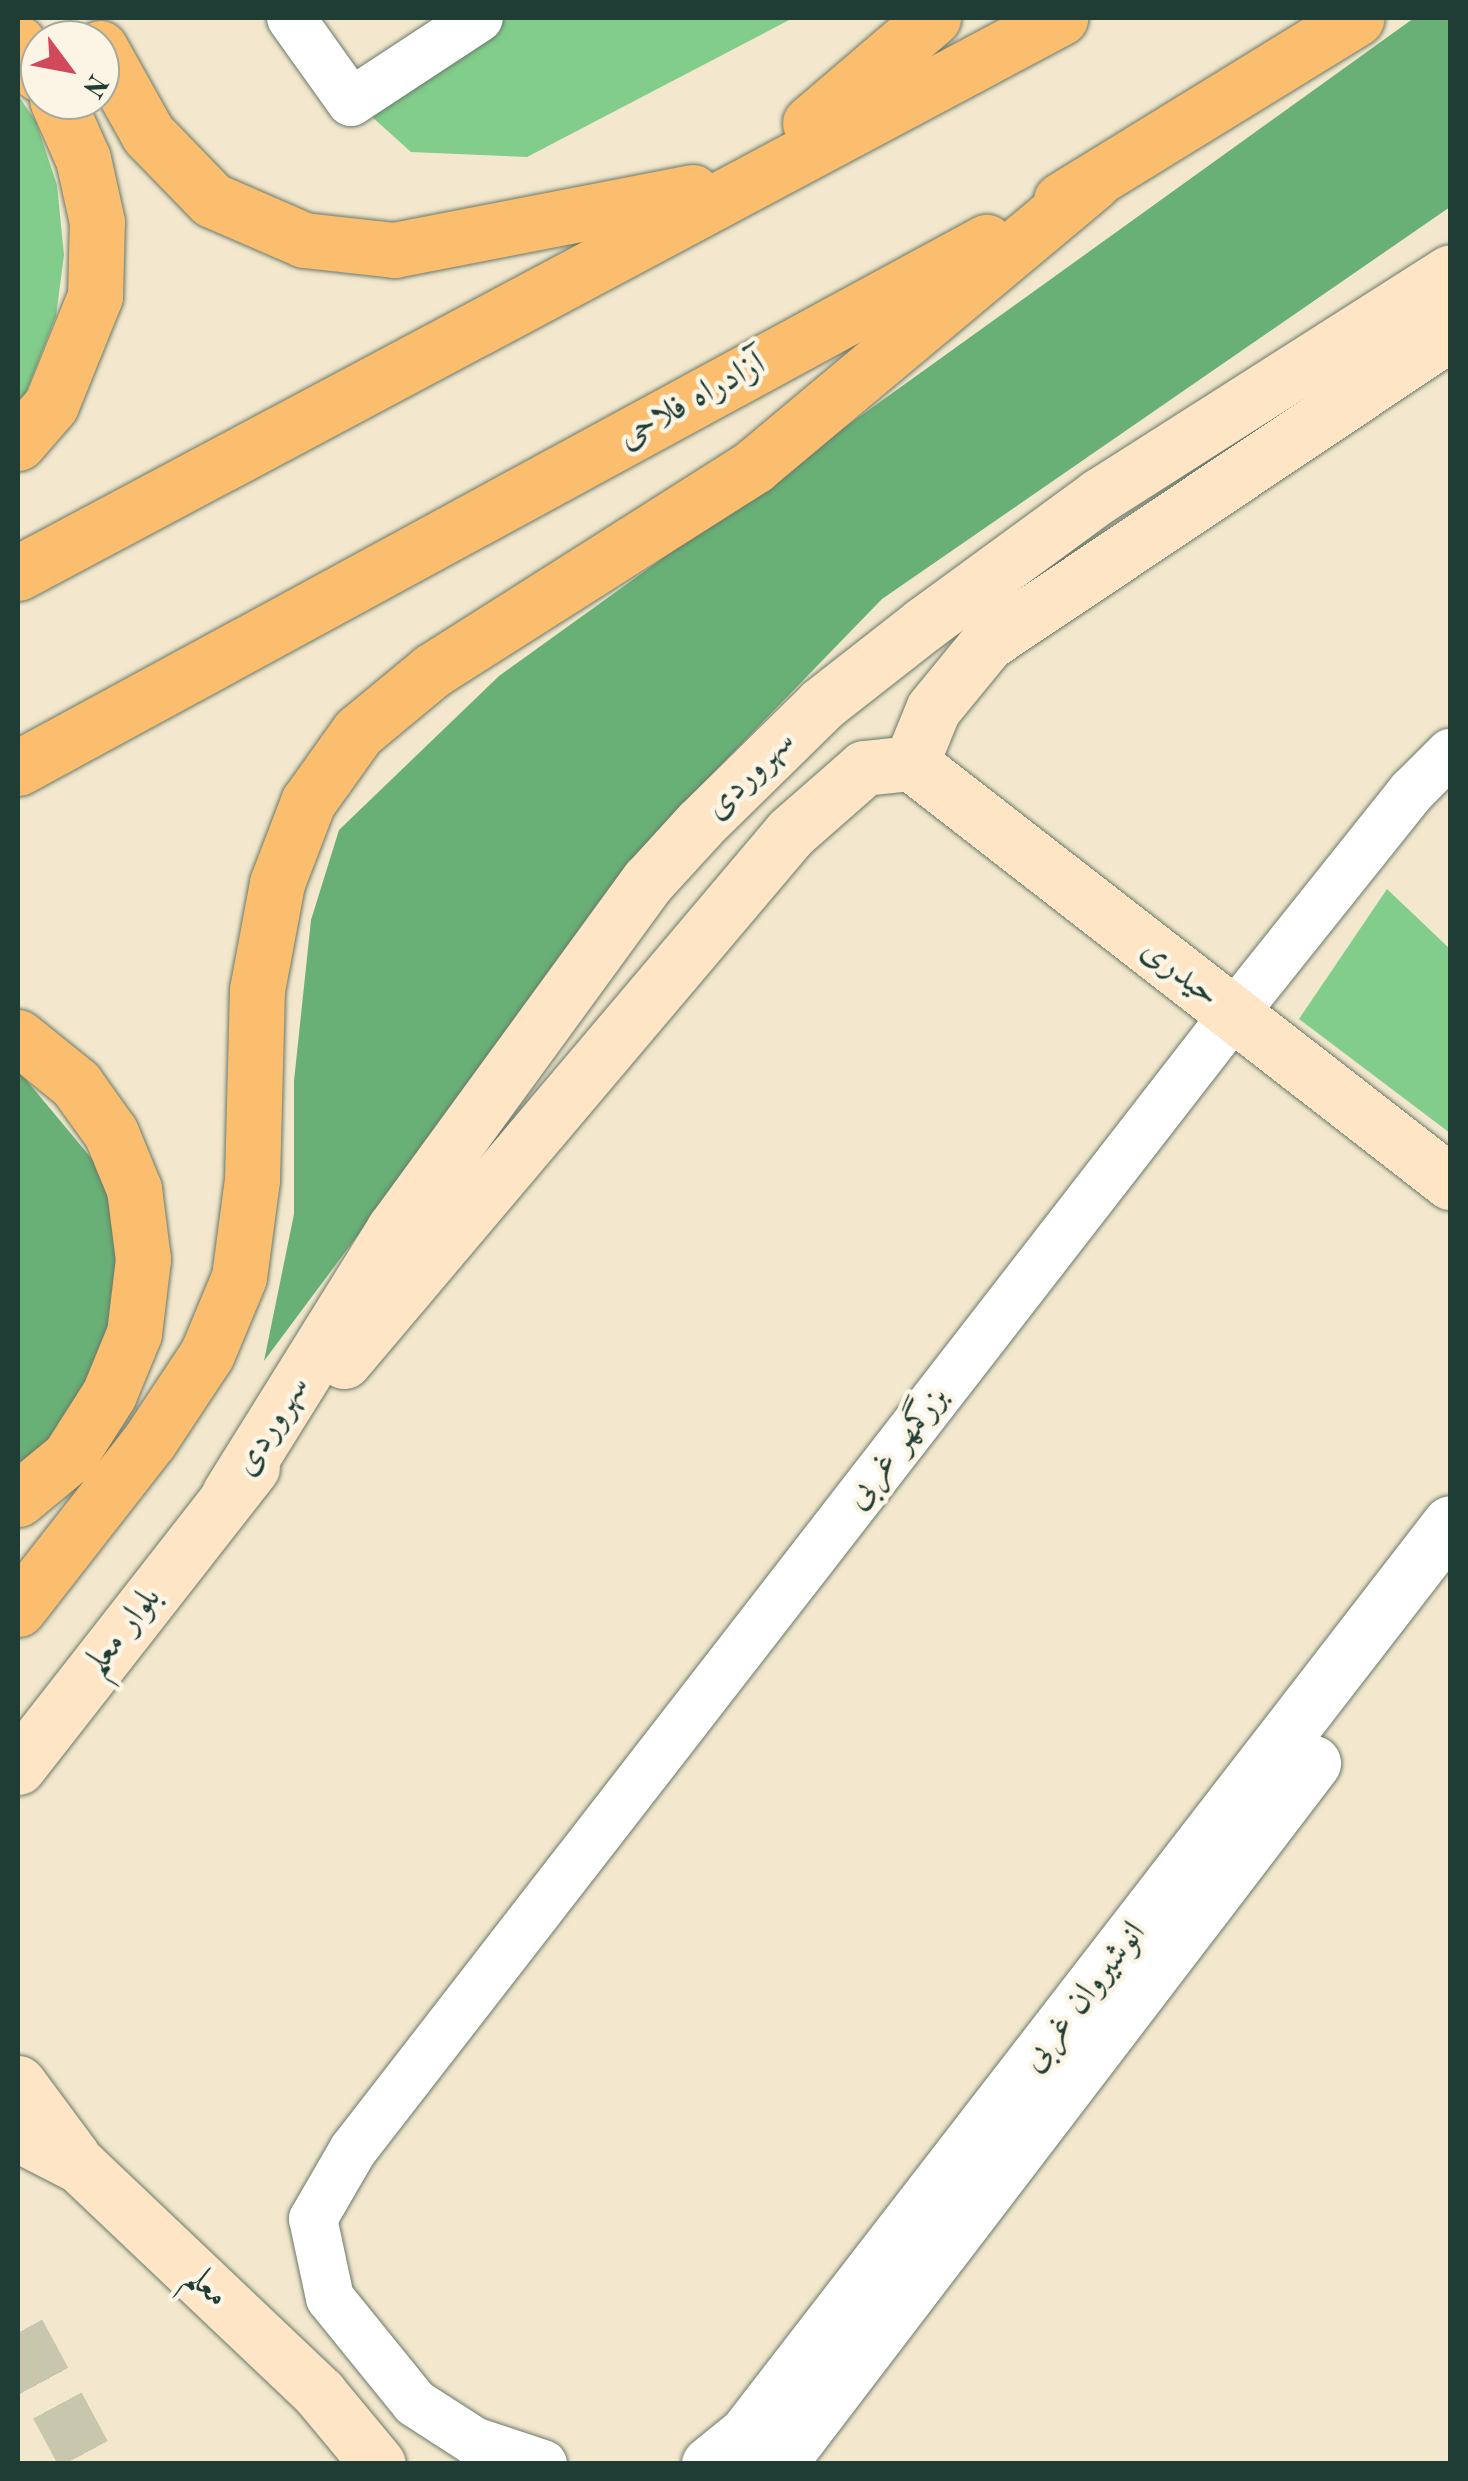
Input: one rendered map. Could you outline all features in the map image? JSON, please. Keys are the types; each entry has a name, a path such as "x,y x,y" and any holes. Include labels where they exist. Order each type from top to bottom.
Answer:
{"highway":[{"path":"120,84 148,134 212,200 304,240 394,250 742,183 933,18"},
{"path":"18,573 742,183 1060,18"},
{"name":"آزادراه فلاحی","path":"18,768 1093,183 1357,18"},
{"path":"18,444 51,405 94,296 97,222 83,159 66,120"},
{"path":"18,1610 150,1440 207,1354 239,1278 252,1180 256,990 278,882 308,802 358,732 434,670 754,466 1093,183"},
{"path":"18,1037 76,1084 111,1133 134,1188 143,1259 134,1333 109,1394 70,1457 18,1499"}],"main road":[{"name":"سهروردی","path":"229,1494 394,1229 648,881 700,824 822,704 924,624 1098,496 1450,272"},
{"path":"911,762 933,709 987,642 1450,333"},
{"name":"سهروردی","path":"229,1494 790,833 864,768 911,762"},
{"name":"حیدری","path":"911,762 1450,1182"},
{"name":"بلوار معلم","path":"18,1767 229,1494"},
{"path":"18,2084 80,2166"},
{"name":"معلم","path":"18,2134 80,2166 319,2394 378,2464"}],"street":[{"path":"290,18 352,102 479,18"},
{"name":"بزرگمهر غربی","path":"542,2464 474,2441 415,2402 330,2298 313,2219 353,2150 1233,1014 1412,791 1450,754"},
{"name":"انوشیروان غربی","path":"709,2464 746,2434 1450,1523"},
{"name":"انوشیروان غربی","path":"778,2464 1450,1584"}],"green space":[{"path":"497,18 793,18 527,157 411,152 361,107"},
{"path":"1414,18 1450,18 1450,207 882,599 664,824 264,1361 294,1214 294,1081 311,920 339,830 499,676"},
{"path":"18,95 20,120 36,122 57,185 64,255 56,316 18,413"},
{"path":"1387,889 1450,949 1450,1133 1299,1019"},
{"path":"18,1070 97,1165 117,1221 118,1316 107,1372 18,1500"}],"tunnel":[{"path":"18,2332 89,2464"}]}
